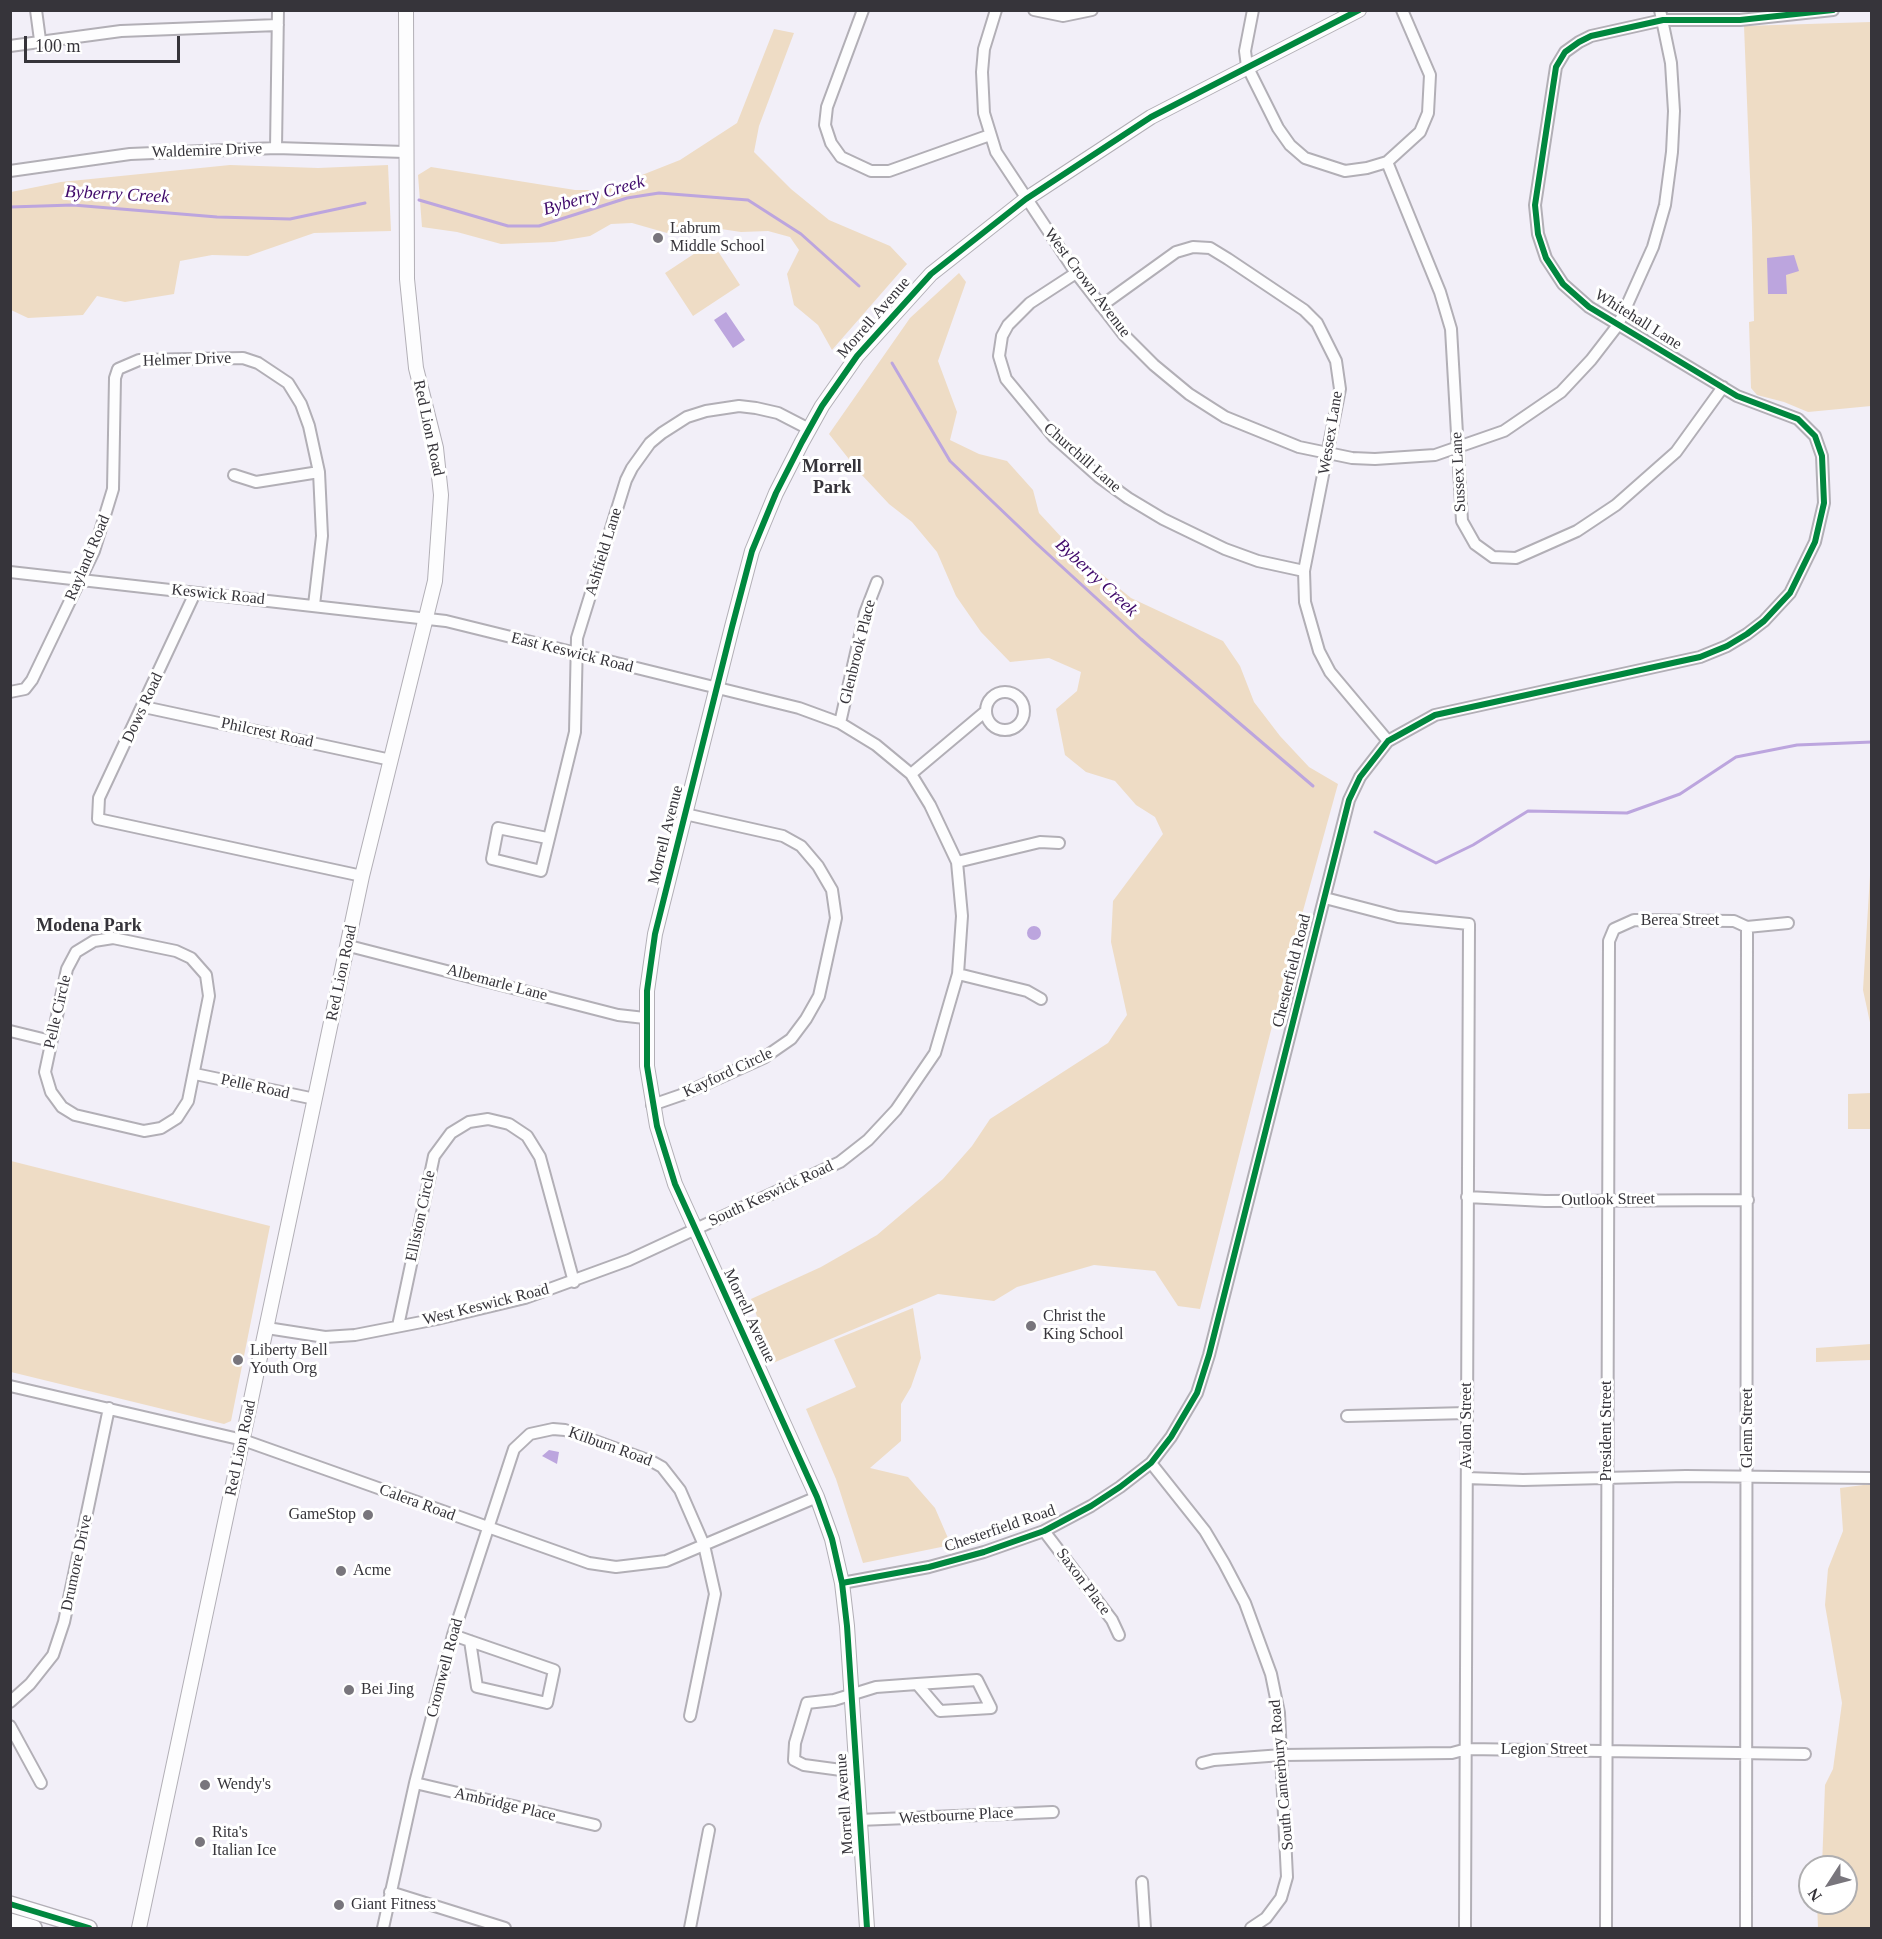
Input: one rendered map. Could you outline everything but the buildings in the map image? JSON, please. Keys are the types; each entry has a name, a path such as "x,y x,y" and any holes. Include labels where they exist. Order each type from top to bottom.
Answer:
{"main road":[{"path":"10,1904 89,1929"},
{"path":"10,1921 34,1929"}],"street":[{"path":"36,10 40,40"},
{"path":"276,148 278,10"},
{"name":"Red Lion Road","path":"139,1929 362,876 435,581 441,495 435,448 416,368 410,331 405,152 406,10"},
{"path":"863,10 827,107 825,125 831,143 841,158 871,171 889,171 990,135"},
{"name":"West Crown Avenue","path":"996,10 984,49 982,72 984,113 996,152 1076,273 1101,306 1154,365 1189,394 1225,417 1267,436 1299,447 1352,458 1407,458 1458,448 1504,431 1561,392 1591,360 1618,325 1653,247 1665,205 1674,111 1671,63 1661,15"},
{"path":"1034,10 1063,16 1092,10"},
{"path":"1253,10 1245,51 1247,66 1278,128 1290,145 1305,158 1345,171 1387,162 1420,132 1428,113 1430,75 1425,58 1402,10"},
{"name":"Morrell Avenue","path":"867,1929 852,1694 842,1583 832,1539 817,1497 695,1230 669,1165 652,1104 647,1066 645,1018 656,934 685,814 753,551 776,493 809,429 857,356 909,296 949,258 1026,199 1151,117 1359,10"},
{"name":"Whitehall Lane","path":"1815,436 1798,419 1754,404 1722,387 1589,307 1563,284 1546,258 1538,234 1537,194 1556,67 1565,52 1591,36 1661,15 1740,20 1833,10"},
{"path":"10,46 40,40 133,31 278,26"},
{"name":"Waldemire Drive","path":"10,171 130,154 276,148 405,152"},
{"name":"Sussex Lane","path":"1387,162 1447,312 1451,329 1462,521 1474,544 1493,557 1516,558 1577,531 1616,506 1676,452 1722,387"},
{"name":"Wessex Lane","path":"1101,306 1176,252 1193,247 1210,248 1304,310 1327,339 1336,361 1340,389 1304,571 1305,602 1318,651 1342,688 1388,741"},
{"name":"Churchill Lane","path":"1076,273 1030,303 1008,325 1002,336 999,356 1006,379 1013,389 1054,437 1099,477 1128,498 1163,519 1225,549 1258,561 1304,571"},
{"name":"Helmer Drive","path":"120,368 139,360 231,357 254,362 274,372 288,384 301,404 315,448 319,472"},
{"name":"Rayland Road","path":"10,692 25,689 32,680 80,580 105,521 113,489 116,453 115,378 120,368"},
{"name":"Ashfield Lane","path":"547,838 498,828 492,859 541,871 547,838 575,732 577,638 626,480 650,443 687,417 725,407 739,406 778,412 809,429"},
{"name":"Chesterfield Road","path":"842,1583 929,1567 984,1552 1044,1531 1092,1506 1151,1463 1171,1437 1197,1393 1209,1355 1349,800 1360,777 1388,741 1435,715 1682,662 1727,646 1747,634 1764,621 1790,593 1815,542 1824,503 1822,456 1815,436"},
{"path":"234,475 256,482 319,472 322,536 314,605"},
{"name":"Keswick Road","path":"10,572 426,619"},
{"name":"Glenbrook Place","path":"840,723 866,613 877,582"},
{"name":"Dows Road","path":"195,593 144,707 99,798 98,819 362,876"},
{"name":"East Keswick Road","path":"426,619 718,688"},
{"name":"South Keswick Road","path":"695,1230 840,1162 868,1140 896,1110 934,1053 958,974 963,916 957,862 930,805 911,774 876,745 840,723 799,708 718,688"},
{"name":"Philcrest Road","path":"144,707 391,760"},
{"path":"911,774 986,711"},
{"name":"Kayford Circle","path":"652,1104 681,1095 765,1057 791,1039 819,996 836,918 832,890 818,866 801,846 783,836 685,814"},
{"path":"957,862 1040,842 1059,843"},
{"name":"Avalon Street","path":"1325,898 1398,917 1469,924 1465,1929"},
{"name":"Berea Street","path":"1611,934 1623,923 1634,920 1734,921 1747,927 1788,923"},
{"name":"Glenn Street","path":"1746,1929 1747,927"},
{"name":"President Street","path":"1606,1929 1607,1200 1611,934"},
{"name":"Pelle Circle","path":"113,938 176,951 191,958 206,975 210,996 195,1074 188,1101 177,1118 161,1128 144,1131 75,1115 62,1107 51,1092 45,1072 67,969 76,952 94,941 113,938"},
{"name":"Albemarle Lane","path":"349,946 618,1015 645,1018"},
{"path":"958,974 1027,992 1041,999"},
{"path":"10,1031 51,1041"},
{"name":"Pelle Road","path":"195,1074 315,1099"},
{"name":"Elliston Circle","path":"398,1326 434,1156 451,1133 470,1122 489,1119 509,1124 527,1136 540,1157 574,1282"},
{"name":"Outlook Street","path":"1467,1197 1545,1201 1748,1200"},
{"name":"West Keswick Road","path":"267,1328 325,1337 355,1335 482,1310 574,1282 695,1230"},
{"name":"Calera Road","path":"10,1386 243,1440 589,1563 616,1567 666,1562 817,1497"},
{"name":"Drumore Drive","path":"10,1702 41,1671 53,1655 60,1633 109,1408"},
{"path":"1347,1416 1467,1413"},
{"name":"Cromwell Road","path":"383,1929 415,1783 453,1635 514,1449 530,1434 545,1430"},
{"name":"Kilburn Road","path":"545,1430 565,1430 662,1467 680,1490 704,1545 715,1594 690,1716"},
{"name":"South Canterbury Road","path":"1151,1463 1205,1531 1245,1603 1271,1674 1279,1713 1287,1877 1281,1898 1266,1918 1251,1929"},
{"path":"1467,1478 1523,1480 1872,1478"},
{"name":"Saxon Place","path":"1044,1531 1112,1620 1119,1635"},
{"path":"453,1635 554,1670 547,1703 477,1688 470,1641"},
{"path":"852,1694 876,1687 917,1684 977,1680 991,1708 940,1711 917,1684"},
{"name":"Morrell Avenue","path":"852,1694 834,1700 807,1703 795,1743 794,1760 804,1765 856,1772"},
{"path":"10,1726 41,1783"},
{"name":"Legion Street","path":"1202,1763 1282,1755 1452,1753 1467,1749 1607,1750 1616,1753 1747,1751 1805,1754"},
{"name":"Ambridge Place","path":"415,1783 595,1825"},
{"name":"Westbourne Place","path":"859,1821 1053,1812"},
{"path":"690,1929 709,1830"},
{"path":"1142,1882 1144,1929"},
{"path":"390,1892 505,1929"}],"shaded area":[{"path":"1871,22 1871,406 1808,412 1784,402 1757,395 1751,388 1749,322 1754,321 1744,26"},
{"path":"774,29 794,33 759,126 754,152 791,189 829,220 890,246 907,264 832,350 818,325 794,305 787,274 799,250 790,237 768,231 741,232 688,224 674,235 632,223 611,224 590,236 554,242 501,244 457,232 422,227 418,175 431,167 575,190 604,190 680,160 737,123"},
{"path":"230,165 318,168 388,165 391,231 314,233 248,256 212,255 180,261 174,294 125,302 97,296 83,315 28,318 11,310 11,192 61,182"},
{"path":"712,242 740,285 693,316 665,273"},
{"path":"1794,255 1799,271 1786,275 1787,294 1768,294 1767,258"},
{"path":"959,273 966,282 938,361 957,412 950,440 979,454 1007,461 1033,490 1039,513 1077,554 1131,598 1223,641 1240,666 1254,702 1280,736 1309,767 1338,784 1282,987 1200,1309 1178,1306 1155,1271 1094,1265 1017,1287 994,1301 938,1294 773,1363 751,1299 821,1267 877,1235 943,1179 972,1146 990,1119 1108,1043 1127,1015 1111,942 1113,901 1163,834 1155,817 1136,805 1115,781 1086,772 1065,755 1056,709 1077,691 1081,672 1049,658 1010,662 981,632 956,596 937,552 912,522 889,504 860,473 829,434 910,318"},
{"path":"726,312 745,340 733,348 714,320"},
{"path":"1871,859 1871,1027 1863,990"},
{"path":"1034,926 1039,928 1041,933 1039,938 1034,940 1029,938 1027,933 1029,928"},
{"path":"1871,1093 1871,1129 1848,1129 1848,1094"},
{"path":"11,1161 270,1226 231,1421 224,1424 11,1372"},
{"path":"913,1308 921,1358 911,1387 901,1404 901,1441 870,1468 908,1477 935,1508 951,1545 863,1563 836,1479 806,1409 856,1387 834,1340"},
{"path":"1871,1344 1871,1360 1816,1362 1816,1348"},
{"path":"549,1450 559,1452 557,1464 542,1456"},
{"path":"1871,1484 1871,1928 1818,1928 1817,1915 1858,1915 1858,1855 1822,1855 1825,1785 1833,1769 1842,1703 1825,1605 1828,1569 1843,1531 1840,1488"}],"waterway":[{"name":"Byberry Creek","path":"419,200 508,226 539,226 627,198 659,193 748,200 801,234 859,286"},
{"name":"Byberry Creek","path":"10,207 73,205 217,217 290,219 365,203"},
{"name":"Byberry Creek","path":"892,363 950,461 1141,639 1313,786"},
{"name":"Byberry Creek","path":"1375,832 1436,863 1473,845 1528,811 1627,813 1680,794 1736,757 1797,745 1872,742"}],"cycle path":[{"path":"867,1928 847,1626 842,1583 832,1539 817,1497 675,1184 657,1126 647,1066 647,991 655,934 732,627 752,551 776,493 822,406 857,356 931,274 1026,199 1151,117 1359,10"},
{"path":"842,1583 929,1567 984,1552 1044,1531 1091,1506 1120,1487 1151,1463 1171,1437 1197,1393 1209,1355 1349,800 1360,777 1388,741 1435,715 1700,657 1727,646 1747,634 1764,621 1790,593 1815,542 1824,503 1822,456 1815,436 1798,419 1737,396 1589,307 1563,284 1546,258 1538,234 1535,205 1556,67 1565,52 1579,42 1591,36 1663,20 1740,20 1833,10"},
{"path":"10,1904 89,1928"}],"place":[{"name":"Labrum Middle School","path":"658,238"},
{"name":"Christ the King School","path":"1031,1326"},
{"name":"Liberty Bell Youth Org","path":"238,1360"},
{"name":"GameStop","path":"368,1515"},
{"name":"Acme","path":"341,1571"},
{"name":"Bei Jing","path":"349,1690"},
{"name":"Wendy's","path":"205,1785"},
{"name":"Rita's Italian Ice","path":"200,1842"},
{"name":"Giant Fitness","path":"339,1905"}],"district":[{"name":"Morrell Park","path":"832,477"},
{"name":"Modena Park","path":"89,926"}]}
